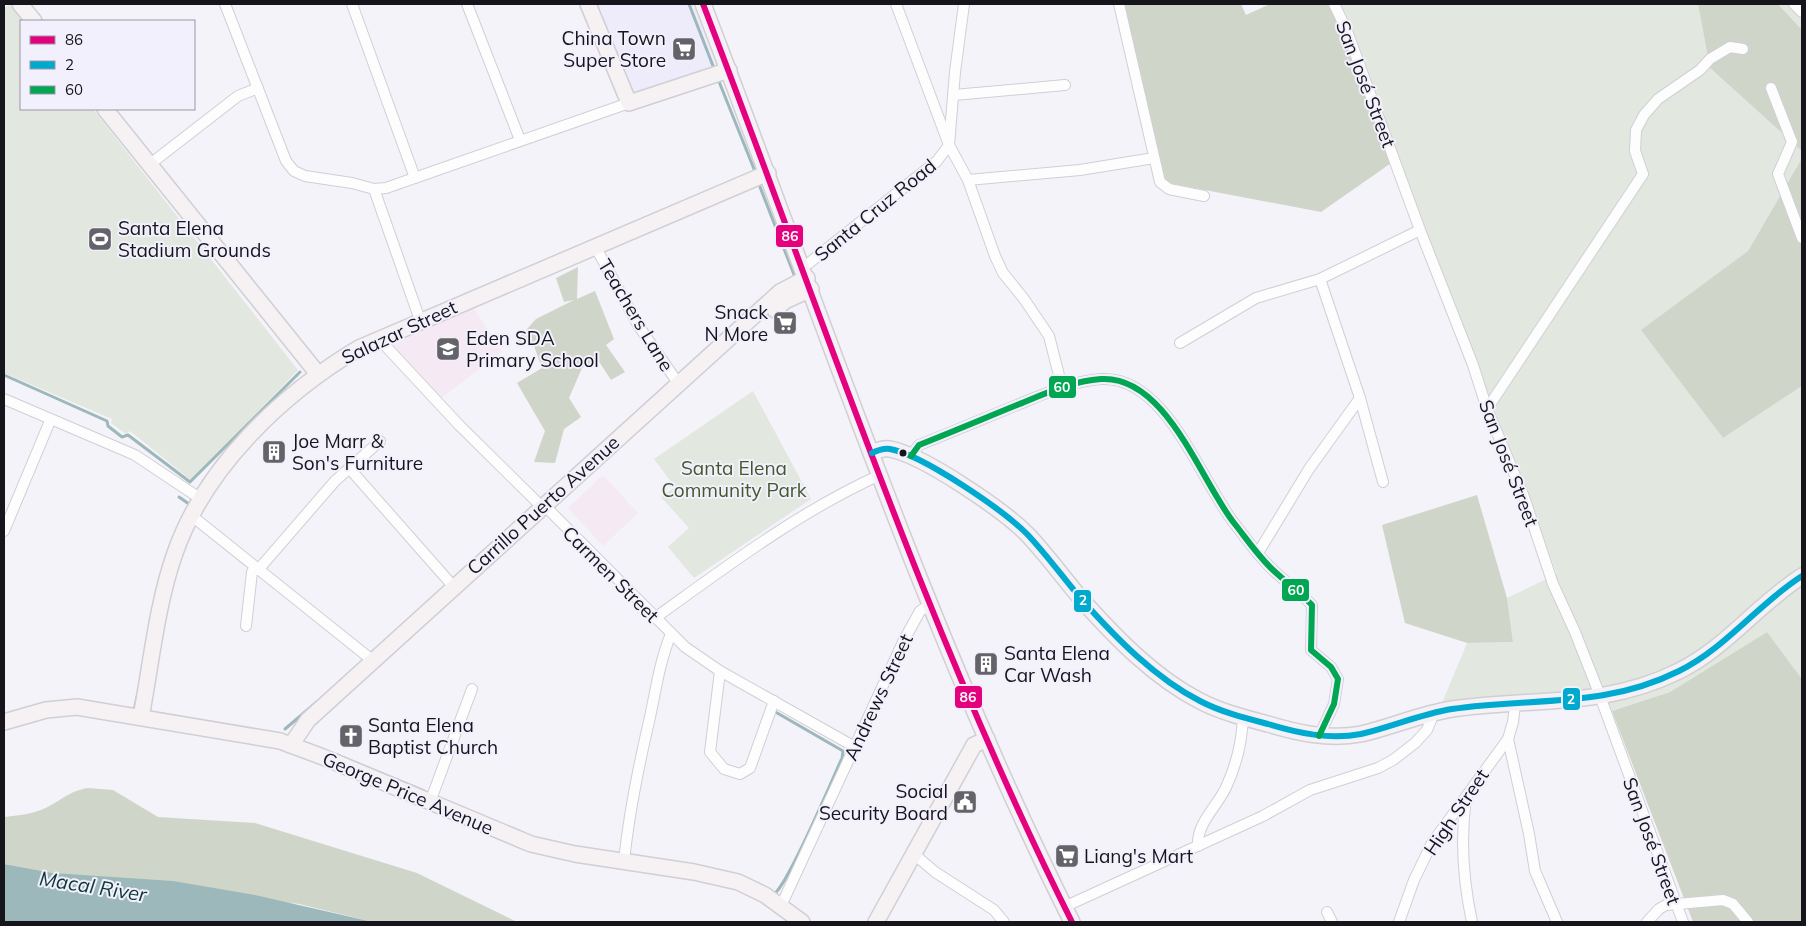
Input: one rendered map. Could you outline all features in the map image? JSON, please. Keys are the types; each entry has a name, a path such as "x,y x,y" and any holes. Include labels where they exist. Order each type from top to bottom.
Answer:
{"main road":[{"path":"20,4 33,20"},
{"path":"588,4 630,103 728,70"},
{"path":"703,4 880,475 931,604 1012,799 1072,922"},
{"path":"107,110 318,374"},
{"name":"Salazar Street","path":"141,717 168,576 178,546 192,516 218,474 261,425 318,374 359,348 420,320 768,173"},
{"name":"Carrillo Puerto Avenue","path":"296,747 316,724 678,383 780,292 806,278"},
{"name":"Carrillo Puerto Avenue","path":"296,747 308,720 372,660 453,586 785,301 806,278"},
{"path":"872,452 886,448 911,456 972,492 1016,524 1109,629 1165,678 1200,701 1243,717 1319,736 1347,737 1434,713 1467,708 1600,697 1649,684 1696,662 1712,651 1770,598 1802,576"},
{"name":"George Price Avenue","path":"4,722 46,710 68,707 92,708 265,738 296,747 531,844 575,854 718,876 752,887 802,922"},
{"path":"876,922 974,745 987,739"}],"street":[{"path":"226,4 286,161 294,171 305,176 352,183 374,189 386,188 630,103"},
{"path":"352,4 415,178"},
{"path":"467,4 520,140"},
{"path":"896,4 950,146 968,180 1003,273 1024,299 1049,336 1062,387"},
{"name":"Santa Cruz Road","path":"806,278 809,263 937,162 950,146 964,4"},
{"path":"1119,4 1160,182 1169,188 1204,196"},
{"name":"San José Street","path":"1334,4 1386,134 1420,230 1473,365 1487,409 1524,497 1553,584 1575,632 1600,697 1682,922"},
{"path":"1794,4 1802,12"},
{"path":"1487,409 1643,174 1634,150 1636,130 1644,115 1658,99 1700,70 1710,59 1730,47 1743,49"},
{"path":"954,95 1065,85"},
{"path":"150,165 238,96 258,88"},
{"path":"1771,88 1792,142 1778,174 1802,238"},
{"path":"968,180 1080,170 1154,158"},
{"path":"374,189 420,320"},
{"path":"1180,343 1256,298 1320,279 1420,230"},
{"name":"Teachers Lane","path":"594,246 638,325 678,383"},
{"path":"1320,279 1360,398 1382,482"},
{"name":"Carmen Street","path":"379,339 459,424 685,647 720,671 855,747"},
{"path":"911,456 919,445 1062,387 1100,379 1116,380 1135,386 1152,399 1166,415 1232,521 1272,569 1294,586 1312,605 1311,650 1331,667 1338,679 1334,704 1319,736"},
{"path":"1258,553 1309,469 1360,398"},
{"path":"4,399 50,421 135,454 201,499"},
{"path":"4,531 50,421"},
{"path":"246,626 252,572 322,495 380,441"},
{"path":"349,468 453,586"},
{"path":"655,618 832,498 880,475"},
{"path":"192,516 372,660"},
{"name":"Andrews Street","path":"781,906 906,635 924,606 931,604"},
{"path":"624,861 644,742 662,661 671,634"},
{"path":"720,671 710,752 724,769 740,774 750,768 774,701"},
{"path":"430,802 472,689"},
{"name":"High Street","path":"1399,922 1414,880 1432,843 1508,739 1514,722 1515,705"},
{"path":"1064,907 1263,816 1310,790 1366,773 1393,760 1427,730 1434,713"},
{"path":"1198,846 1200,829 1222,797 1234,768 1243,717"},
{"path":"1508,739 1529,834 1535,871 1557,922"},
{"path":"1466,797 1462,832 1462,866 1472,922"},
{"path":"914,854 935,872 994,910 1004,922"},
{"path":"1647,922 1659,909 1675,904 1723,900 1733,904 1748,922"},
{"path":"1326,912 1332,922"}],"shaded area":[{"path":"588,4 693,4 722,73 629,103"},
{"path":"1124,4 1241,4 1246,15 1270,4 1339,4 1397,159 1321,212 1163,182"},
{"path":"1698,4 1778,4 1802,30 1802,151 1710,68"},
{"path":"1802,158 1802,386 1723,438 1641,330 1748,251"},
{"path":"578,267 577,299 595,291 614,339 606,345 625,372 611,380 598,360 582,368 569,398 581,417 564,429 555,463 534,462 545,431 517,383 542,368 534,346 516,341 536,319 574,300 564,302 556,278"},
{"name":"Eden SDA Primary School","path":"471,304 502,352 441,398 393,347 392,340"},
{"path":"603,475 638,513 603,546 568,508"},
{"path":"1477,495 1507,598 1513,642 1467,643 1405,623 1382,525"},
{"path":"1767,632 1802,679 1802,922 1693,922 1612,711 1670,692"},
{"path":"88,788 113,790 158,817 255,823 417,873 517,922 373,922 299,904 53,873 4,864 4,817 29,814 41,810 73,792"}],"green space":[{"path":"1339,4 1698,4 1710,68 1802,151 1802,158 1748,251 1642,330 1723,438 1802,386 1802,679 1767,632 1670,692 1612,711 1603,689 1572,696 1442,703 1467,643 1513,642 1507,598 1557,574"},
{"path":"1778,4 1802,4 1802,30"},
{"name":"Santa Elena Stadium Grounds","path":"10,5 22,20 20,20 20,110 94,110 298,370 192,481 130,431 126,434 111,423 112,419 4,373 4,8"},
{"name":"Santa Elena Community Park","path":"753,391 811,499 694,578 668,547 689,528 661,497 675,487 654,459"}],"water":[{"name":"Macal River","path":"4,864 53,873 173,881 255,895 373,922 4,922"}],"waterway":[{"path":"689,4 715,71"},
{"path":"718,79 754,169"},
{"path":"760,187 795,277"},
{"path":"4,375 107,421 108,426 122,437 128,435 190,482 300,372"},
{"path":"179,497 189,504 188,508"},
{"path":"134,711 137,697"},
{"path":"285,729 318,701"},
{"path":"772,710 843,751 842,758 799,853 789,873 773,895"},
{"path":"337,755 424,791"}],"transit line":[{"name":"86","path":"703,4 876,468 921,583 968,697 1018,810 1072,922"},
{"name":"60","path":"911,456 919,445 1048,392 1079,382 1101,379 1124,382 1144,394 1163,411 1179,433 1221,504 1252,547 1273,570 1312,605 1311,650 1331,667 1338,679 1334,704 1319,736"},
{"name":"2","path":"872,453 881,449 890,449 922,461 942,472 1000,511 1027,534 1042,550 1083,601 1123,643 1152,669 1183,692 1208,705 1233,714 1314,735 1349,736 1452,709 1595,697 1651,683 1679,671 1712,650 1771,599 1802,576"}],"place":[{"name":"China Town Super Store","path":"684,49"},
{"name":"Santa Elena Stadium Grounds","path":"100,239"},
{"name":"Snack N More","path":"785,323"},
{"name":"Eden SDA Primary School","path":"448,349"},
{"name":"Joe Marr & Son's Furniture","path":"274,452"},
{"name":"Santa Elena Car Wash","path":"986,664"},
{"name":"Santa Elena Baptist Church","path":"351,736"},
{"name":"Social Security Board","path":"965,802"},
{"name":"Liang's Mart","path":"1067,856"}]}
